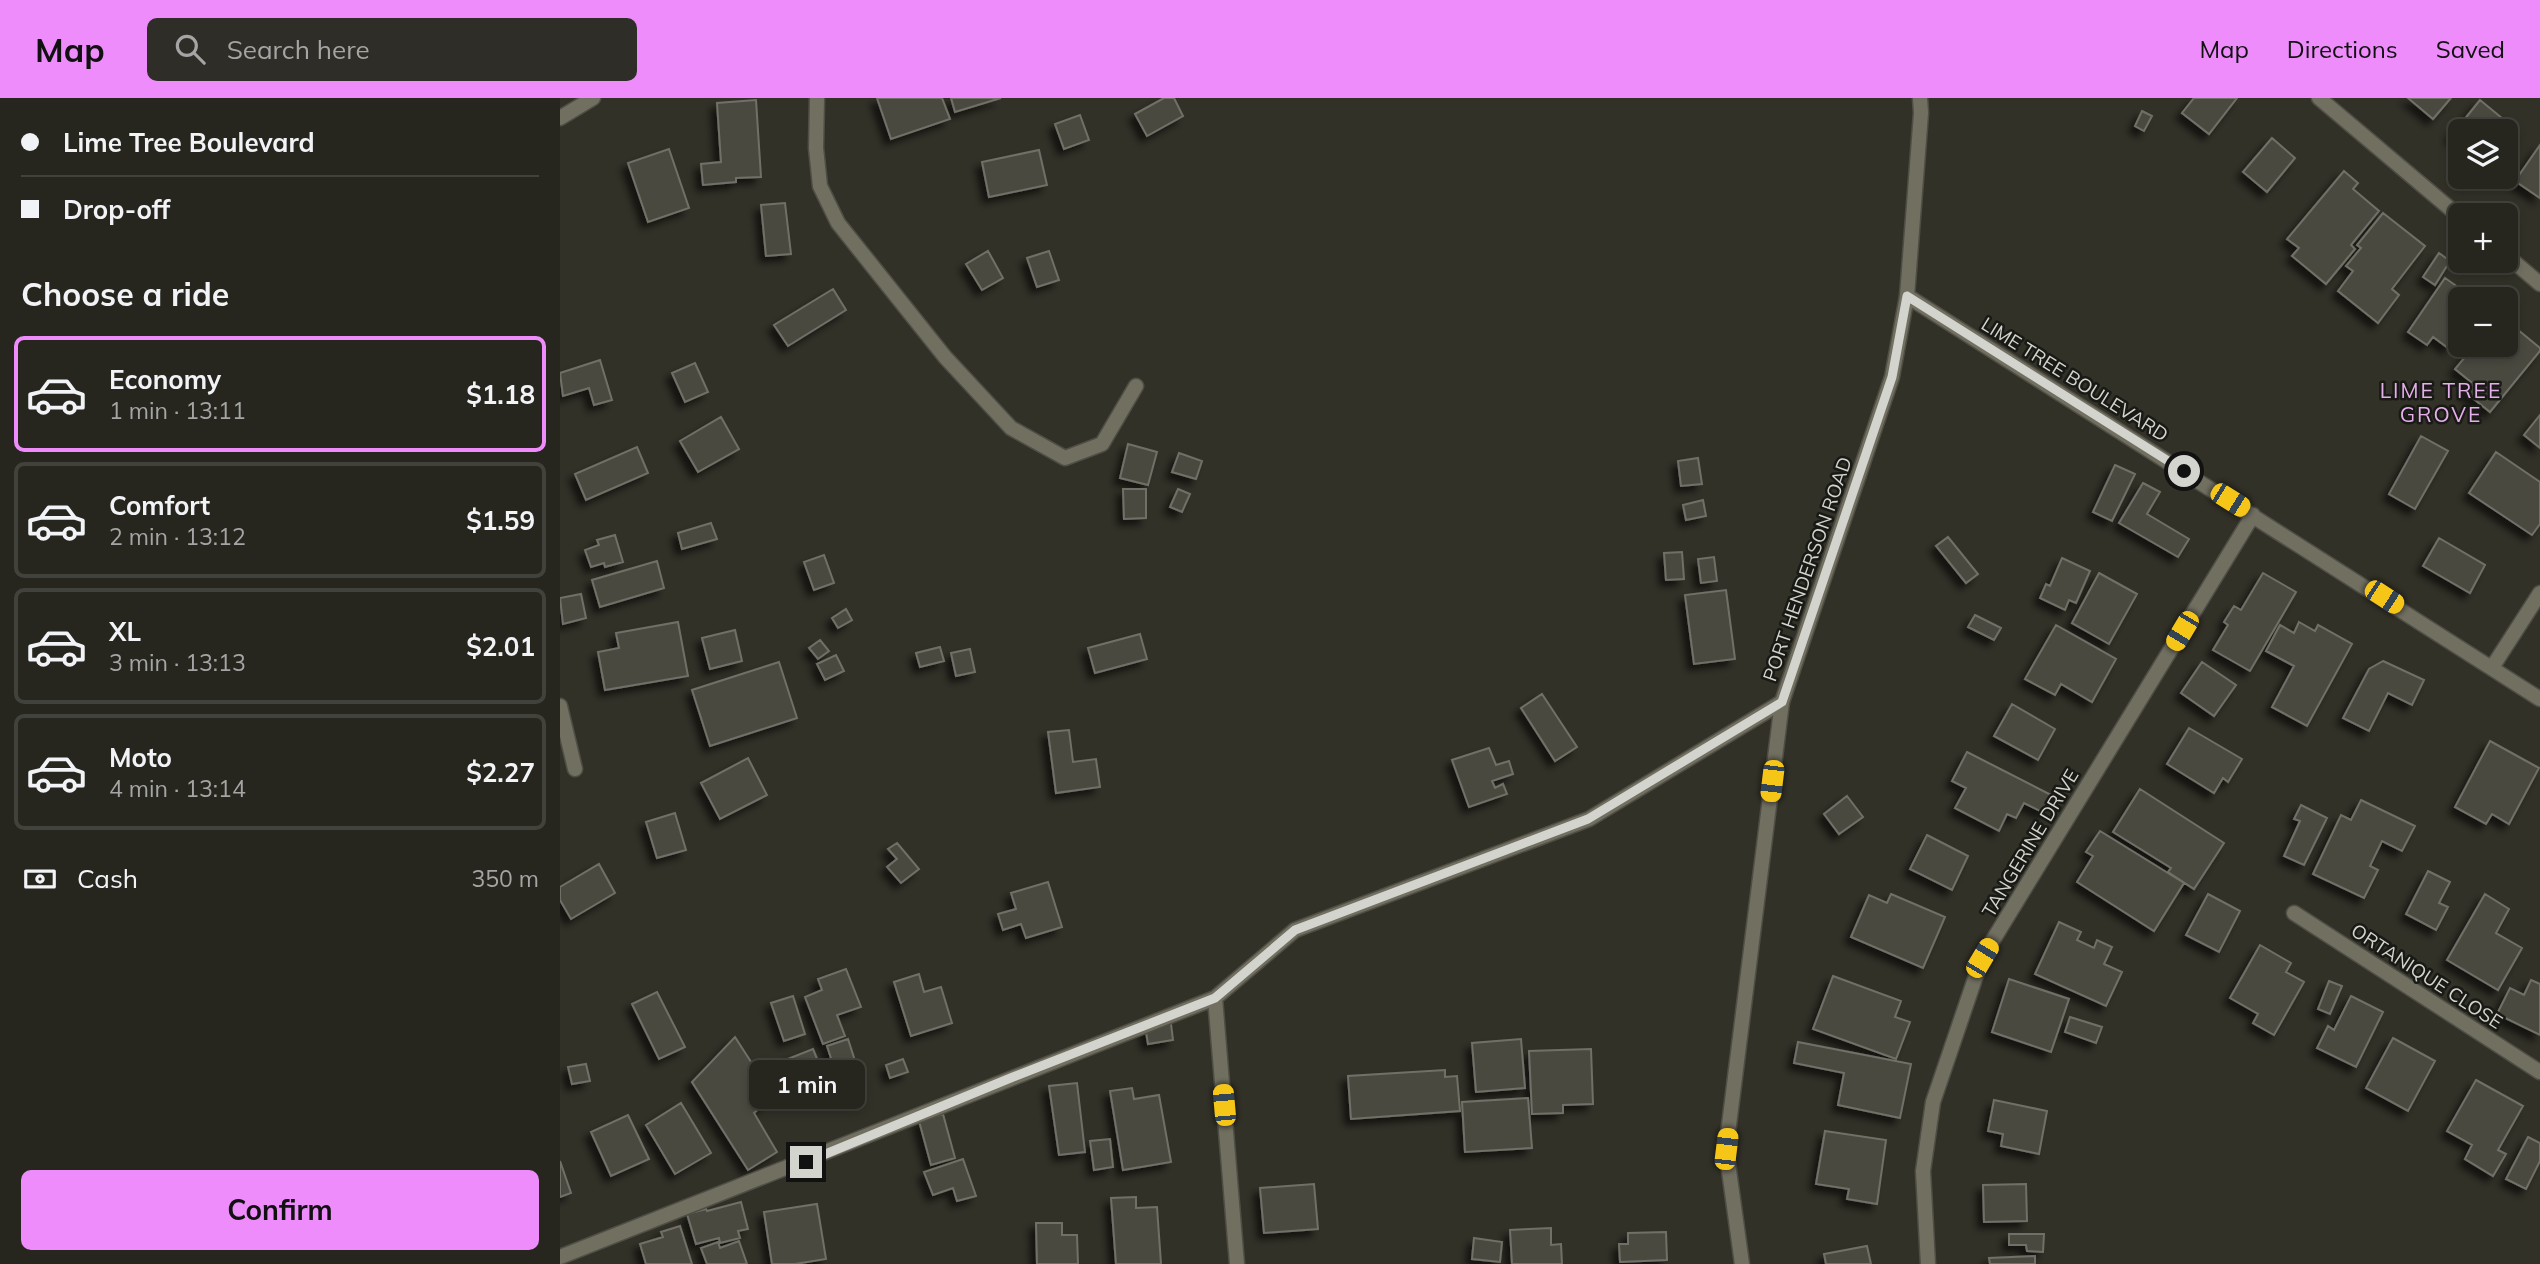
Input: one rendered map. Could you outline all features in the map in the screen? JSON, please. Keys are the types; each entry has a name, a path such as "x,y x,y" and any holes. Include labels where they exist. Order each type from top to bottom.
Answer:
{"street":[{"path":"560,118 593,98"},
{"path":"817,98 816,148 820,186 838,223 945,357 1011,428 1065,457 1102,444 1136,386"},
{"name":"PORT HENDERSON ROAD","path":"1742,1264 1726,1149 1782,702 1892,377 1907,296 1920,98"},
{"path":"2319,98 2448,207"},
{"path":"2518,265 2540,284"},
{"name":"LIME TREE BOULEVARD","path":"1907,296 2493,666 2540,699"},
{"name":"TANGERINE DRIVE","path":"1928,1264 1923,1171 1933,1102 1982,958 2253,515"},
{"path":"2493,666 2540,593"},
{"path":"560,1257 806,1162 1215,998 1295,930 1588,819 1782,702"},
{"path":"560,706 575,769"},
{"name":"ORTANIQUE CLOSE","path":"2294,913 2540,1072"},
{"path":"1215,998 1237,1264"}],"building":[{"path":"877,98 942,98 950,119 891,139"},
{"path":"951,98 1001,98 955,112"},
{"path":"1164,98 1174,98 1183,116 1147,136 1135,114"},
{"path":"2194,98 2237,98 2209,134 2182,113"},
{"path":"2408,98 2451,98 2433,119"},
{"path":"756,100 761,177 736,178 736,182 703,185 701,164 721,162 717,103"},
{"path":"2480,100 2503,119 2465,119"},
{"path":"2142,111 2152,116 2144,131 2135,126"},
{"path":"1080,115 1089,140 1064,149 1055,124"},
{"path":"2272,138 2295,158 2267,192 2243,172"},
{"path":"2540,145 2540,198 2518,183 2518,177"},
{"path":"669,149 689,208 648,222 628,163"},
{"path":"1039,150 1047,185 989,197 982,162"},
{"path":"2344,171 2358,183 2353,189 2379,211 2351,245 2355,249 2326,284 2292,256 2299,248 2287,239"},
{"path":"785,203 791,254 766,256 761,205"},
{"path":"2383,213 2425,246 2392,289 2399,295 2378,323 2338,291 2353,271 2346,266 2361,248 2357,245"},
{"path":"988,251 1003,278 982,290 966,264"},
{"path":"1049,251 1059,280 1037,287 1027,258"},
{"path":"2439,253 2448,260 2448,264 2435,285 2423,277"},
{"path":"2445,278 2458,287 2448,287 2448,348 2433,337 2427,345 2408,332"},
{"path":"833,289 846,310 788,346 774,325"},
{"path":"2518,330 2540,348 2490,412 2464,391 2471,382 2455,369 2465,357 2518,357"},
{"path":"600,360 612,400 594,405 589,388 563,396 560,373"},
{"path":"695,363 708,392 685,402 672,373"},
{"path":"2540,415 2540,448 2524,435"},
{"path":"721,417 739,449 698,472 680,441"},
{"path":"2421,436 2448,451 2415,509 2389,494"},
{"path":"1128,444 1157,452 1148,485 1120,478"},
{"path":"637,447 648,473 586,500 575,474"},
{"path":"2496,452 2540,482 2540,524 2532,535 2469,493"},
{"path":"1179,453 1202,461 1196,479 1172,472"},
{"path":"1698,458 1702,484 1681,486 1678,461"},
{"path":"2115,465 2135,474 2112,521 2093,512"},
{"path":"2143,483 2160,492 2147,514 2189,539 2178,557 2119,523"},
{"path":"1123,489 1146,489 1146,518 1124,519"},
{"path":"1178,489 1190,494 1182,512 1170,507"},
{"path":"1703,500 1706,516 1686,520 1683,505"},
{"path":"711,523 717,539 682,549 678,533"},
{"path":"615,535 623,562 605,567 604,563 591,567 585,550 599,545 597,540"},
{"path":"1948,537 1978,574 1966,583 1936,546"},
{"path":"2439,538 2485,565 2470,593 2423,566"},
{"path":"1682,552 1684,579 1666,580 1664,553"},
{"path":"824,555 834,583 814,590 804,562"},
{"path":"1714,557 1717,581 1701,583 1698,559"},
{"path":"2062,558 2090,571 2076,603 2069,600 2065,610 2040,598 2046,584 2050,586"},
{"path":"657,561 664,588 600,607 592,580"},
{"path":"2099,573 2137,594 2109,644 2072,623"},
{"path":"2263,573 2296,592 2250,671 2213,650 2228,625 2224,622 2234,606 2241,610"},
{"path":"1726,590 1735,659 1694,664 1685,595"},
{"path":"581,594 586,618 563,624 560,598"},
{"path":"846,609 852,620 838,628 832,618"},
{"path":"1975,615 2001,628 1994,640 1968,627"},
{"path":"678,622 688,676 605,690 598,652 619,648 616,633"},
{"path":"2299,622 2315,631 2318,625 2352,644 2307,726 2272,707 2294,666 2266,651 2280,625 2294,633"},
{"path":"2056,625 2116,659 2092,702 2061,684 2055,695 2025,679"},
{"path":"735,630 742,661 710,669 702,638"},
{"path":"1140,634 1147,659 1095,673 1088,648"},
{"path":"820,640 829,651 818,659 809,648"},
{"path":"940,647 944,661 920,667 916,653"},
{"path":"970,649 975,672 956,676 951,653"},
{"path":"836,655 844,671 825,680 817,664"},
{"path":"2383,661 2424,680 2412,705 2388,693 2369,731 2343,718 2369,669"},
{"path":"779,662 797,718 710,746 692,690"},
{"path":"2202,662 2236,685 2214,716 2181,693"},
{"path":"1542,694 1577,747 1555,761 1521,708"},
{"path":"2012,704 2055,729 2038,760 1994,736"},
{"path":"2189,728 2242,759 2228,782 2223,778 2214,793 2167,764"},
{"path":"1069,730 1073,762 1096,759 1100,787 1056,793 1048,732"},
{"path":"2490,741 2539,768 2509,824 2492,814 2486,824 2455,807"},
{"path":"1489,748 1496,765 1509,761 1513,774 1492,781 1495,788 1503,784 1507,794 1469,807 1452,760"},
{"path":"1967,752 2053,796 2044,813 2024,803 2016,818 2007,814 1999,831 1955,808 1966,788 1952,781"},
{"path":"748,758 767,795 720,819 701,783"},
{"path":"2140,789 2224,843 2194,889 2168,872 2171,868 2113,832"},
{"path":"1847,796 1863,817 1839,834 1824,814"},
{"path":"2361,800 2415,826 2402,851 2382,841 2370,866 2378,870 2364,898 2313,874 2341,815 2351,820"},
{"path":"2301,805 2327,818 2304,865 2284,856 2300,821 2294,819"},
{"path":"675,813 686,850 657,858 646,822"},
{"path":"2100,831 2184,883 2154,931 2077,882 2093,856 2086,852"},
{"path":"1927,835 1968,856 1952,890 1910,869"},
{"path":"897,843 919,869 901,883 887,867 897,859 888,849"},
{"path":"599,864 615,893 571,919 560,900 560,887"},
{"path":"2428,871 2450,882 2439,903 2448,907 2436,930 2406,914"},
{"path":"1048,882 1062,927 1026,938 1021,924 1003,930 998,914 1016,909 1011,893"},
{"path":"1891,894 1945,917 1923,968 1851,937 1869,895 1887,903"},
{"path":"2208,894 2240,911 2219,952 2186,935"},
{"path":"2485,894 2509,909 2496,933 2522,948 2498,990 2447,960"},
{"path":"2059,922 2081,932 2077,940 2094,948 2097,940 2112,947 2104,964 2122,972 2106,1006 2035,974"},
{"path":"2260,945 2291,963 2286,972 2304,982 2274,1035 2253,1023 2258,1014 2230,998"},
{"path":"846,969 861,1007 837,1015 845,1036 823,1044 805,997 822,990 818,979"},
{"path":"919,974 924,992 941,987 952,1023 911,1036 894,982"},
{"path":"1833,976 1901,1001 1895,1017 1910,1022 1896,1059 1813,1029"},
{"path":"2009,979 2069,999 2051,1052 1992,1032"},
{"path":"2531,980 2540,984 2540,1035 2497,1014 2510,988 2524,995"},
{"path":"2329,981 2342,986 2330,1014 2318,1009"},
{"path":"657,992 685,1047 659,1059 632,1004"},
{"path":"793,996 805,1034 784,1041 771,1003"},
{"path":"2351,996 2383,1012 2356,1067 2317,1048 2328,1026 2334,1030"},
{"path":"1170,1016 1173,1040 1148,1044 1144,1020"},
{"path":"2070,1017 2102,1027 2096,1043 2065,1032"},
{"path":"735,1037 773,1096 754,1113 777,1152 748,1170 692,1082"},
{"path":"2393,1038 2435,1061 2408,1111 2366,1088"},
{"path":"848,1039 859,1073 838,1080 827,1046"},
{"path":"1521,1039 1525,1088 1476,1092 1472,1043"},
{"path":"1798,1042 1911,1064 1900,1118 1838,1105 1844,1073 1794,1063"},
{"path":"813,1049 820,1066 788,1079 780,1062"},
{"path":"1591,1049 1593,1104 1563,1105 1563,1113 1532,1114 1529,1051"},
{"path":"903,1059 908,1072 890,1078 886,1065"},
{"path":"586,1064 590,1081 572,1084 568,1067"},
{"path":"1445,1070 1445,1077 1457,1076 1460,1111 1351,1119 1348,1076"},
{"path":"2476,1080 2523,1106 2498,1150 2506,1154 2493,1176 2465,1159 2472,1145 2447,1131"},
{"path":"1077,1083 1085,1152 1059,1155 1049,1086"},
{"path":"1132,1088 1134,1099 1159,1095 1171,1162 1123,1170 1110,1091"},
{"path":"1528,1098 1532,1148 1465,1152 1462,1102"},
{"path":"1994,1100 2047,1111 2039,1154 2001,1146 2003,1134 1988,1131"},
{"path":"681,1103 711,1153 675,1174 646,1125"},
{"path":"943,1114 955,1158 931,1165 919,1121"},
{"path":"628,1115 649,1159 611,1176 591,1132"},
{"path":"1825,1131 1886,1140 1877,1204 1847,1199 1849,1189 1816,1184"},
{"path":"2528,1137 2540,1143 2540,1161 2526,1189 2506,1179"},
{"path":"1110,1139 1113,1167 1094,1170 1090,1141"},
{"path":"963,1159 976,1196 957,1201 953,1188 933,1195 924,1172"},
{"path":"560,1161 571,1193 560,1197"},
{"path":"1314,1184 1318,1229 1264,1233 1260,1188"},
{"path":"2026,1184 2027,1221 1984,1222 1983,1185"},
{"path":"1136,1197 1136,1208 1157,1207 1161,1264 1116,1264 1111,1198"},
{"path":"741,1202 748,1229 738,1231 740,1238 720,1243 719,1238 696,1244 687,1214"},
{"path":"817,1204 826,1259 795,1264 772,1264 764,1212"},
{"path":"1036,1223 1062,1223 1062,1235 1077,1235 1078,1264 1037,1264"},
{"path":"680,1226 692,1264 646,1264 640,1244 663,1237 661,1232"},
{"path":"1551,1228 1551,1245 1561,1244 1562,1264 1512,1264 1510,1230"},
{"path":"1666,1232 1667,1260 1620,1262 1619,1244 1628,1244 1628,1233"},
{"path":"2009,1234 2044,1234 2043,1252 2027,1251 2026,1245 2009,1245"},
{"path":"1474,1238 1502,1242 1500,1262 1472,1259"},
{"path":"739,1241 747,1264 707,1264 701,1248 718,1242 720,1248"},
{"path":"1867,1246 1871,1264 1826,1264 1824,1254"},
{"path":"2035,1256 2035,1264 1990,1264 1989,1258"}],"district":[{"name":"LIME TREE GROVE","path":"2441,403"}],"route":[{"path":"806,1162 1215,998 1295,930 1588,819 1782,702 1892,377 1907,296 2184,471"}]}
